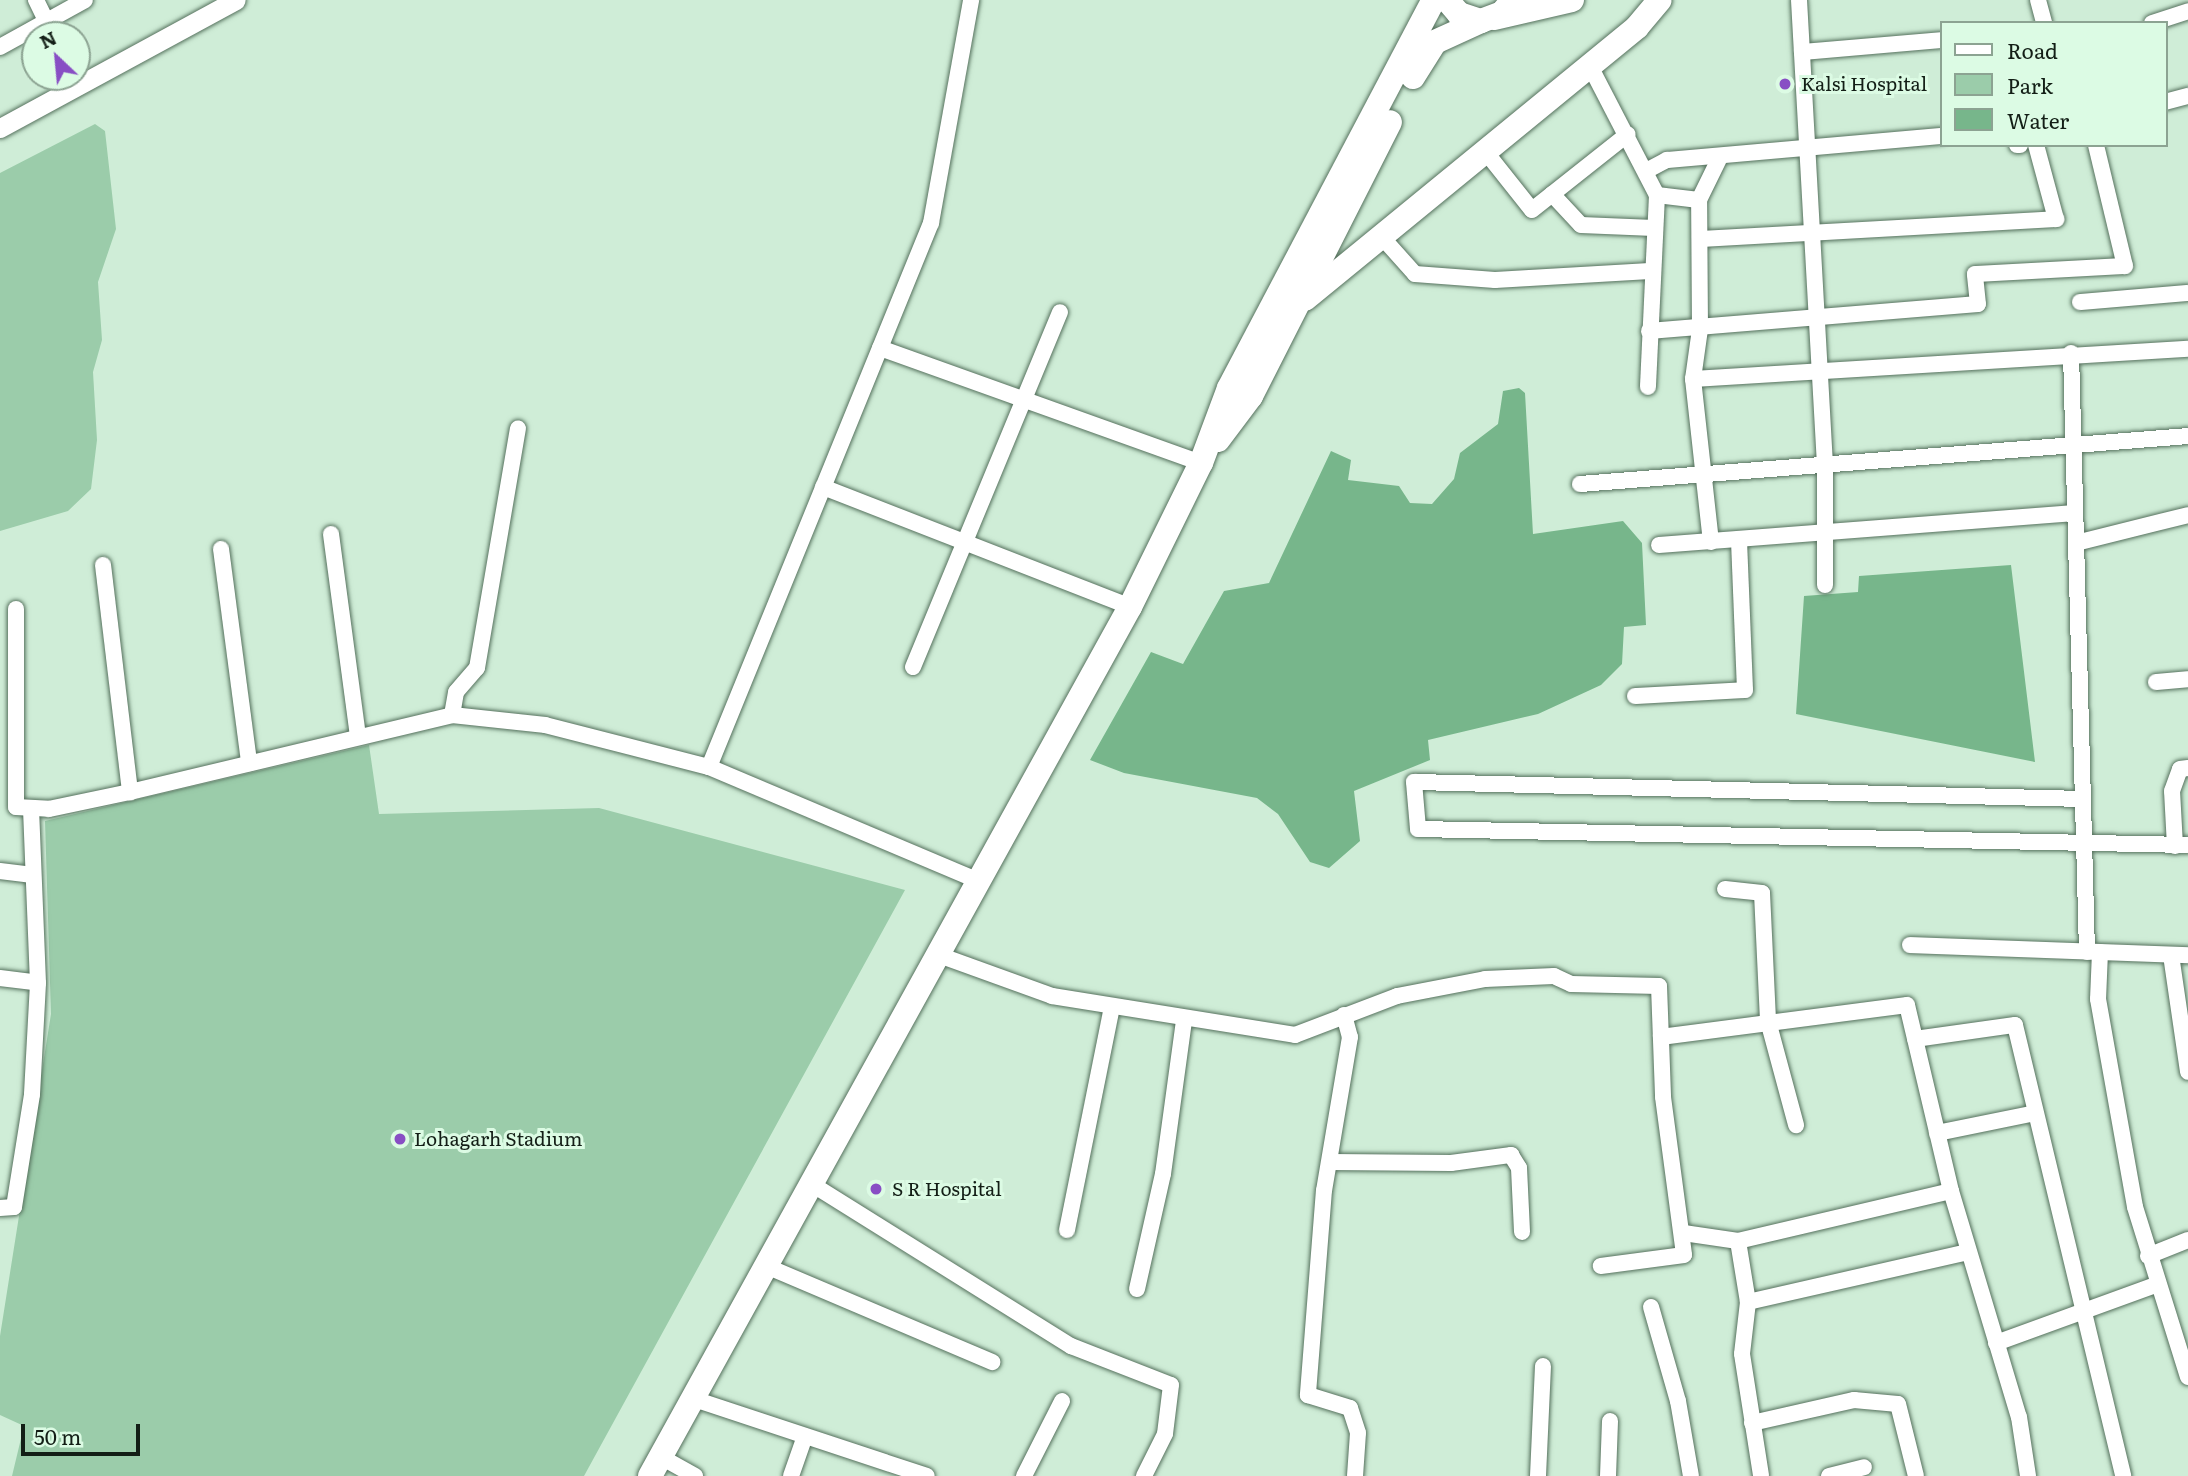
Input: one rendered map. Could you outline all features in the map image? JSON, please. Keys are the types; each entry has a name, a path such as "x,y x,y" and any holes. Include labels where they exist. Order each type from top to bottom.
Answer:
{"main road":[{"path":"655,1466 695,1399 810,1183 1130,607 1201,463 1229,388 1434,0"},
{"path":"1447,0 1459,14 1487,20 1513,0"},
{"path":"1201,463 1251,396 1422,58 1435,42 1487,20 1572,0"},
{"path":"1296,306 1590,65 1660,0"}],"street":[{"path":"36,0 46,21"},
{"path":"59,21 85,0"},
{"path":"91,74 236,0"},
{"path":"709,767 930,223 971,0"},
{"path":"1799,0 1821,370 1825,463 1825,585"},
{"path":"2038,0 2043,21"},
{"path":"2158,21 2188,11"},
{"path":"0,47 21,39"},
{"path":"1802,52 1940,40"},
{"path":"1590,65 1628,134 1657,195 1650,271 1648,387"},
{"path":"0,128 61,91"},
{"path":"2167,101 2188,96"},
{"path":"1485,151 1532,210 1628,134"},
{"path":"1646,171 1667,160 1719,159 1808,146 1940,136"},
{"path":"1700,239 1812,228 2056,219 2037,147"},
{"path":"1649,331 1700,329 1978,304 1975,274 2125,266 2096,147"},
{"path":"1711,542 1693,379 1700,329 1699,201 1719,159"},
{"path":"1552,194 1581,225 1654,228"},
{"path":"1657,195 1699,201"},
{"path":"1381,236 1415,274 1494,280 1650,271"},
{"path":"2080,302 2188,293"},
{"path":"913,667 1060,312"},
{"path":"880,348 1201,463"},
{"path":"1693,379 2071,352 2188,349"},
{"path":"2071,352 2084,847 2098,999 2155,1286 2188,1377"},
{"path":"452,715 456,692 477,668 518,428"},
{"path":"1580,484 2073,440 2188,436"},
{"path":"823,487 1130,607"},
{"path":"1659,545 2075,513"},
{"path":"2076,543 2188,515"},
{"path":"331,534 358,736"},
{"path":"1635,695 1745,690 1740,540"},
{"path":"220,549 249,763"},
{"path":"103,565 130,792"},
{"path":"16,609 16,807 31,809 130,792 452,715 545,725 709,767 977,880"},
{"path":"2156,682 2188,679"},
{"path":"2083,799 1414,782 1418,829 2084,847 2182,846 2172,791 2180,769 2188,768"},
{"path":"0,1208 14,1207 32,1094 38,983 31,809"},
{"path":"0,871 33,875"},
{"path":"1725,889 1762,893 1768,1021 1796,1125"},
{"path":"1910,945 2188,955"},
{"path":"936,954 1052,996 1184,1020 1295,1035 1344,1015 1441,985 1554,976 1571,984 1659,986 1672,1179 1684,1233 1684,1255 1674,1259 1601,1266"},
{"path":"2171,955 2185,1028 2188,1072"},
{"path":"0,978 38,983"},
{"path":"1661,1037 1907,1005 1951,1191 2019,1417 2028,1476"},
{"path":"1067,1230 1112,1007"},
{"path":"1344,1015 1350,1037 1330,1162 1308,1395 1350,1408 1358,1433 1354,1476"},
{"path":"1137,1289 1163,1174 1184,1020"},
{"path":"1915,1039 2015,1025 2035,1113 2087,1310 2123,1476"},
{"path":"1937,1133 2035,1113"},
{"path":"1330,1162 1451,1163 1511,1155 1519,1168 1521,1232"},
{"path":"810,1183 1071,1346 1171,1385 1165,1434 1144,1476"},
{"path":"1684,1233 1738,1241 1951,1191"},
{"path":"2148,1256 2188,1240"},
{"path":"1738,1241 1748,1302 1742,1354 1762,1476"},
{"path":"1748,1302 1968,1252"},
{"path":"766,1266 992,1362"},
{"path":"1996,1343 2155,1286"},
{"path":"1651,1307 1678,1401 1690,1476"},
{"path":"1538,1476 1543,1366"},
{"path":"695,1399 927,1476"},
{"path":"1752,1423 1854,1400 1898,1404 1916,1476"},
{"path":"1024,1476 1062,1401"},
{"path":"1608,1476 1609,1421"},
{"path":"791,1476 805,1436"},
{"path":"872,1476 877,1460"},
{"path":"655,1466 695,1476"},
{"path":"1829,1476 1864,1467"}],"green space":[{"path":"95,124 105,131 116,229 98,282 102,340 93,372 97,440 91,489 68,511 0,531 0,173"},
{"name":"Lohagarh Stadium","path":"369,745 379,814 599,808 905,890 584,1476 12,1476 24,1426 0,1415 0,1336 51,1014 45,821"}],"water":[{"path":"1519,388 1525,393 1533,534 1623,521 1642,543 1646,625 1624,627 1622,664 1601,685 1538,714 1428,740 1430,760 1354,791 1360,841 1329,868 1310,862 1278,814 1257,798 1124,773 1090,760 1151,652 1183,664 1224,591 1269,583 1331,451 1351,460 1348,480 1399,486 1410,503 1432,504 1454,479 1460,453 1498,424 1503,391"},
{"path":"2011,565 2035,762 1796,714 1804,596 1858,592 1859,576"}],"place":[{"name":"Kalsi Hospital","path":"1785,84"},
{"name":"Lohagarh Stadium","path":"400,1139"},
{"name":"S R Hospital","path":"876,1189"}]}
